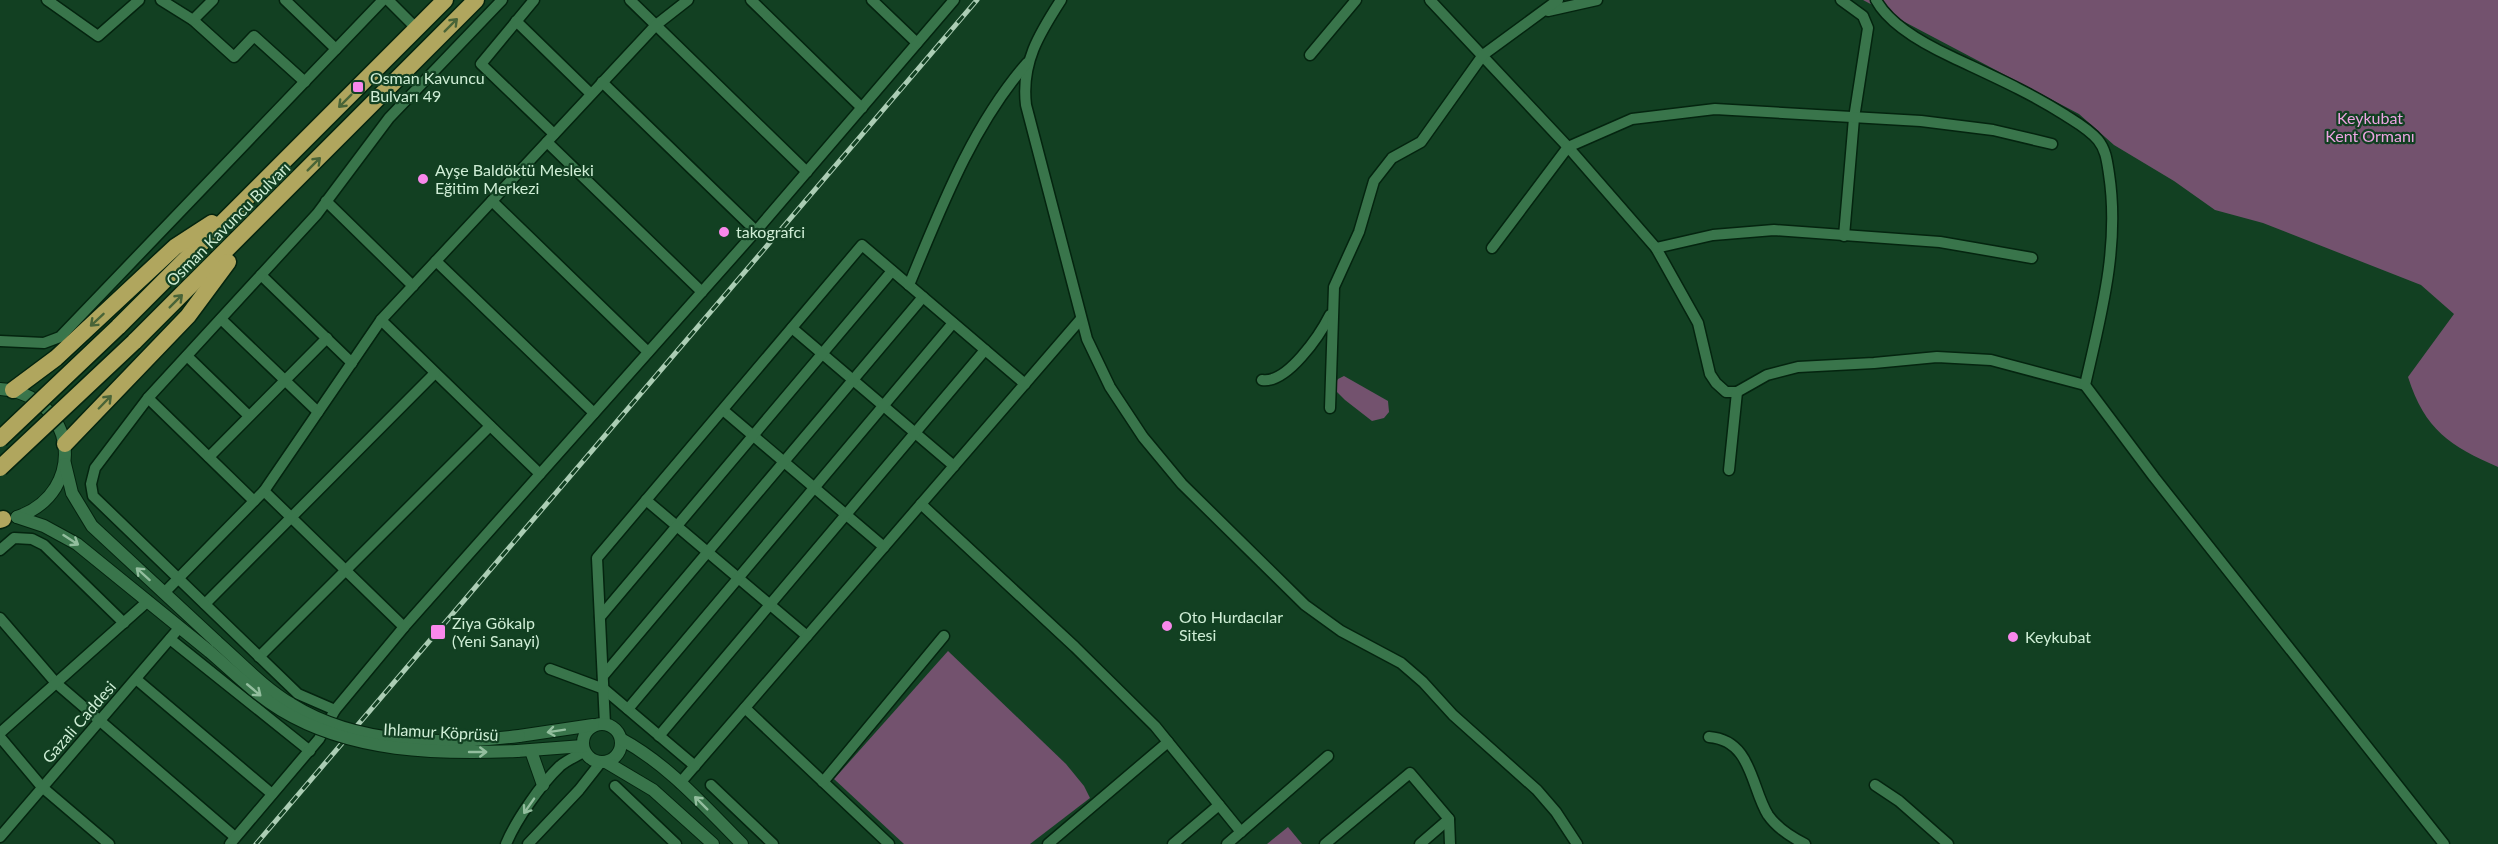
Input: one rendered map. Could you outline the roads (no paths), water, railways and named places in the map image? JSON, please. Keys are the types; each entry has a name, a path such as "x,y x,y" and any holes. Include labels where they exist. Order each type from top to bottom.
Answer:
{"highway":[{"name":"Osman Kavuncu Bulvarı","path":"0,439 118,327 446,0"},
{"name":"Osman Kavuncu Bulvarı","path":"0,468 134,342 476,0"},
{"path":"6,390 56,358 175,247 240,204"},
{"path":"65,444 188,316 257,221"}],"street":[{"path":"47,0 98,36 136,1"},
{"path":"161,0 193,20 234,57 254,36 304,82"},
{"path":"193,20 213,0"},
{"path":"285,0 336,49"},
{"path":"0,341 44,343 60,337 304,82 386,0 417,29"},
{"path":"335,710 298,694 93,496 92,478 95,468 148,398 316,214 389,118 502,0"},
{"path":"534,0 482,64 551,138 702,291"},
{"path":"630,0 807,172"},
{"path":"164,593 264,491 381,320 656,25 688,0"},
{"path":"751,0 862,108"},
{"path":"872,0 917,43"},
{"path":"0,618 56,683 232,841 320,739 335,710 404,627 756,231 954,0"},
{"path":"1060,0 1035,41 1028,62 1025,84 1026,105 1080,320 1094,356 1110,387 1136,429 1168,469 1305,605 1341,631 1401,663 1423,682 1453,715 1537,790 1560,818 1577,844"},
{"path":"1310,55 1356,0"},
{"path":"1430,0 1568,147 1656,248 1698,323 1708,368 1713,379 1726,392 1737,392 1755,381 1788,368 1937,357 1991,360 2085,385 2154,477 2444,844"},
{"path":"1330,408 1336,280 1359,232 1371,190 1379,173 1397,154 1421,142 1483,55 1558,0"},
{"path":"1538,13 1597,0"},
{"path":"1841,0 1863,16 1868,25 1854,118 1844,236"},
{"path":"1876,0 1887,15 1924,42 2039,99 2090,132 2103,147 2110,182 2112,244 2107,285 2085,385"},
{"path":"516,21 591,94"},
{"path":"909,285 940,212 983,126 1008,86 1028,62"},
{"path":"602,82 756,231"},
{"path":"1492,248 1568,147 1632,119 1715,109 1921,121 1993,130 2052,144"},
{"path":"326,201 413,286"},
{"path":"492,201 648,352"},
{"path":"1656,248 1713,235 1751,230 1797,231 1940,242 2032,258"},
{"path":"713,844 653,790 603,762 591,759 584,749 584,736 599,724 604,689 597,558 862,245 1025,384"},
{"path":"436,261 594,413"},
{"path":"600,617 892,271"},
{"path":"261,275 352,363"},
{"path":"603,676 922,297"},
{"path":"1262,380 1271,381 1277,378 1297,361 1316,339 1333,311"},
{"path":"221,319 318,412"},
{"path":"381,320 540,474"},
{"path":"680,783 1080,320"},
{"path":"628,710 953,323"},
{"path":"792,328 954,466"},
{"path":"209,457 327,338"},
{"path":"659,736 985,350"},
{"path":"187,356 249,416"},
{"path":"205,604 435,373"},
{"path":"6,390 28,395 47,409 60,429 65,444 65,464 72,493 92,526 164,593 214,647"},
{"path":"1729,470 1737,392"},
{"path":"148,398 254,501"},
{"path":"723,410 884,547"},
{"path":"260,657 490,426"},
{"path":"5,519 31,511 48,497 61,479 65,464"},
{"path":"264,491 404,627"},
{"path":"646,500 807,636"},
{"path":"921,504 1075,647 1155,726 1241,832"},
{"path":"5,519 31,521 58,532 77,544 180,627 214,647"},
{"path":"31,521 32,539"},
{"path":"0,550 14,538 32,539 49,549 124,623"},
{"path":"109,844 42,787 0,735 148,602"},
{"name":"Gazali Caddesi","path":"0,837 180,627"},
{"path":"823,782 944,636"},
{"path":"170,639 309,751"},
{"name":"Ihlamur Köprüsü","path":"214,647 282,698 315,717 373,735 416,740 470,741 599,724"},
{"name":"Ihlamur Köprüsü","path":"214,647 255,692 280,709 313,726 346,737 386,747 416,750 584,749"},
{"path":"549,669 604,689 695,766"},
{"path":"136,679 272,794"},
{"path":"745,708 889,844"},
{"path":"599,724 616,730 621,739 647,754 742,844"},
{"path":"1709,737 1723,740 1734,748 1754,777 1768,814 1780,828 1805,844"},
{"path":"528,844 603,762 618,753 621,739"},
{"path":"1048,844 1168,742"},
{"path":"506,844 510,834 543,785 561,765 584,749"},
{"path":"531,751 543,785"},
{"path":"1227,844 1328,756"},
{"path":"1325,844 1410,773 1449,819 1450,844"},
{"path":"711,785 773,844"},
{"path":"1875,785 1899,801 1948,844"},
{"path":"615,786 676,844"},
{"path":"1173,844 1219,805"},
{"path":"1420,844 1449,819"}],"railway":[{"path":"256,844 977,0"}],"place":[{"name":"Osman Kavuncu Bulvarı 49","path":"358,87"},
{"name":"Ayşe Baldöktü Mesleki Eğitim Merkezi","path":"423,179"},
{"name":"takografci","path":"724,232"},
{"name":"Oto Hurdacılar Sitesi","path":"1167,626"},
{"name":"Ziya Gökalp (Yeni Sanayi)","path":"438,632"},
{"name":"Keykubat","path":"2013,637"}],"park label":[{"name":"Keykubat Kent Ormanı","path":"2370,127"}]}
